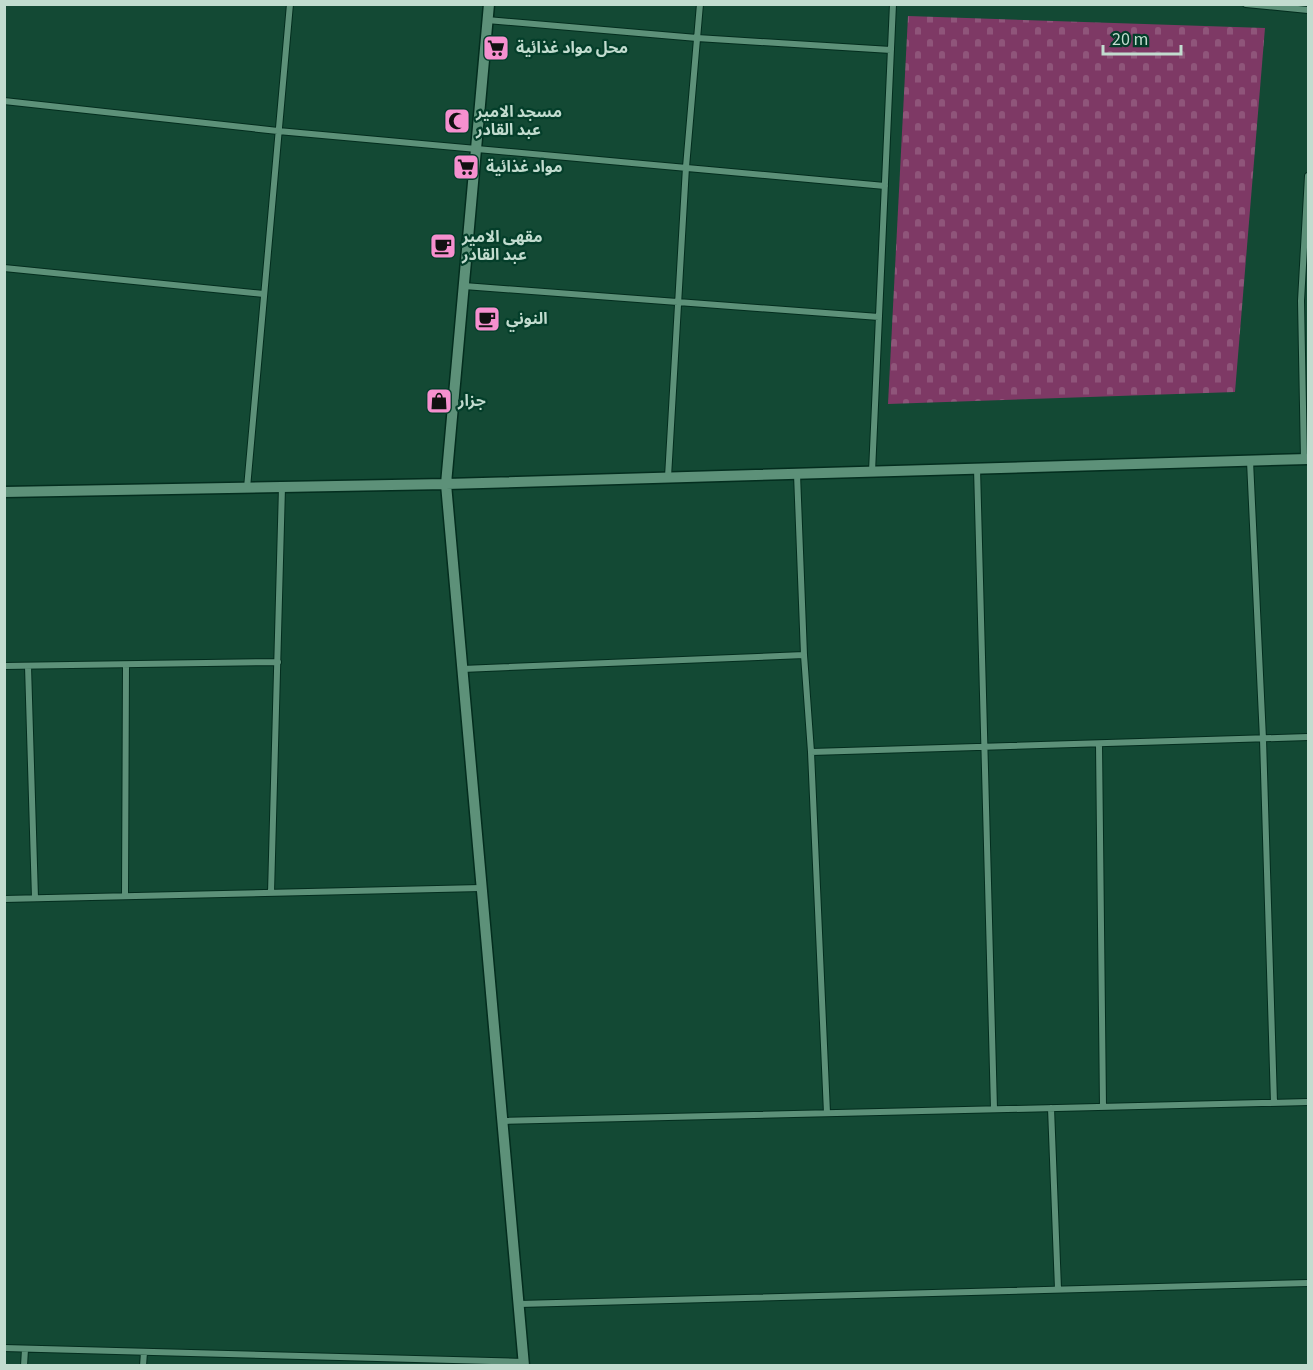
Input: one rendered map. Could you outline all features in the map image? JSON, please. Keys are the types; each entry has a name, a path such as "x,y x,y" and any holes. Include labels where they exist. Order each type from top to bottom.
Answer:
{"street":[{"path":"247,488 290,4"},
{"path":"4,1348 524,1364 446,484 489,4"},
{"path":"668,477 686,167 700,4"},
{"path":"872,472 893,4"},
{"path":"1246,4 1308,10"},
{"path":"487,20 697,38 891,50"},
{"path":"4,101 279,131 885,186"},
{"path":"4,492 446,484 1306,459 1300,301 1308,177"},
{"path":"4,268 264,294"},
{"path":"464,286 879,317"},
{"path":"1300,301 1308,302"},
{"path":"1250,461 1263,739 1274,1103"},
{"path":"977,468 994,1109"},
{"path":"797,474 827,1113"},
{"path":"271,893 282,487"},
{"path":"462,669 804,656"},
{"path":"4,666 278,662"},
{"path":"125,896 126,665"},
{"path":"28,666 35,898"},
{"path":"811,752 1308,737"},
{"path":"1099,744 1103,1107"},
{"path":"4,898 481,888"},
{"path":"502,1121 1308,1102"},
{"path":"1050,1108 1058,1289"},
{"path":"519,1304 1308,1283"},
{"path":"24,1365 25,1348"},
{"path":"143,1365 144,1352"}],"green space":[{"path":"908,16 1265,28 1235,392 888,404"}],"place":[{"name":"محل مواد غذائية","path":"496,48"},
{"name":"مسجد الامير عبد القادر","path":"457,121"},
{"name":"مواد غذائية","path":"466,167"},
{"name":"مقهى الامير عبد القادر","path":"443,246"},
{"name":"النوني","path":"487,319"},
{"name":"جزار","path":"439,401"}]}
